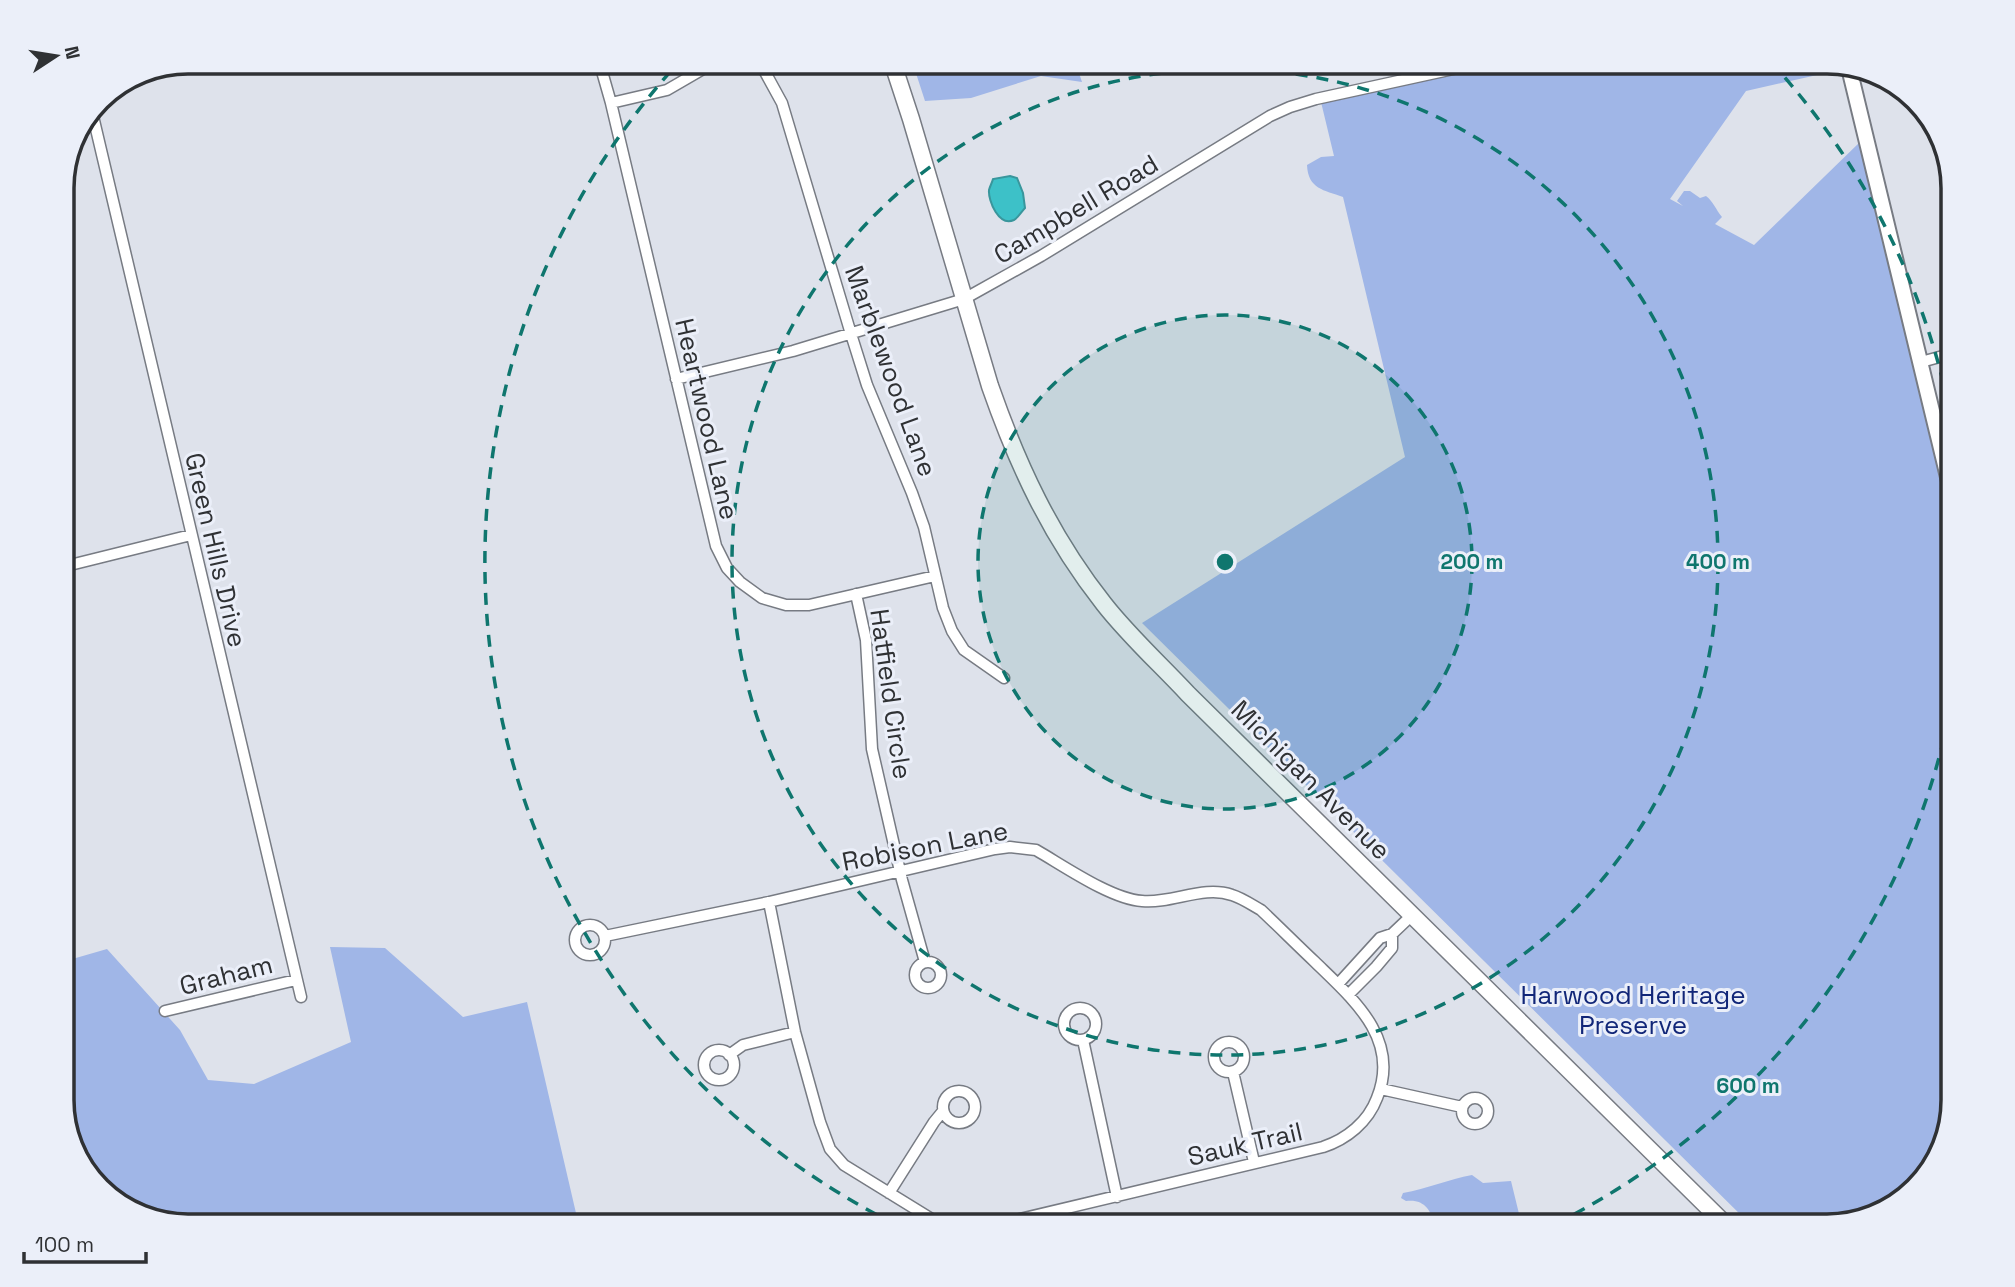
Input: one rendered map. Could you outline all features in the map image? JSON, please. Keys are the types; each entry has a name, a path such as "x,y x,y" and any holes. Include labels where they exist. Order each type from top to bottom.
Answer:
{"highway":[{"name":"Michigan Avenue","path":"896,74 990,386 1018,463 1045,517 1088,583 1132,637 1715,1214"}],"main road":[{"path":"1851,76 1941,447"}],"street":[{"name":"Heartwood Lane","path":"603,74 716,546 727,568 740,582 762,598 786,605 809,605 935,576"},
{"path":"611,103 667,90 695,74"},
{"name":"Marblewood Lane","path":"766,74 782,103 867,384 924,527 943,608 952,631 964,650 1004,678"},
{"name":"Campbell Road","path":"676,379 793,351 964,299 1041,257 1251,127 1290,107 1334,94 1429,74"},
{"name":"Green Hills Drive","path":"94,122 301,997"},
{"path":"1921,362 1941,357"},
{"path":"74,564 191,535"},
{"name":"Hatfield Circle","path":"856,594 866,640 872,749 900,871 925,962"},
{"name":"Robison Lane","path":"605,936 769,902 995,849 1023,847 1036,850 1119,897 1143,902 1217,892 1232,895 1261,910 1339,983"},
{"path":"769,902 795,1032 830,1149 844,1165 923,1214"},
{"path":"1339,983 1380,938 1392,934 1412,915"},
{"path":"1348,995 1392,948 1392,934"},
{"name":"Graham","path":"165,1011 296,980"},
{"name":"Sauk Trail","path":"1043,1214 1340,1141 1367,1117 1375,1105 1381,1089 1383,1063 1379,1038 1370,1021 1339,983"},
{"path":"729,1055 743,1045 795,1032"},
{"path":"1083,1040 1117,1197"},
{"path":"1233,1072 1254,1162"},
{"path":"1381,1089 1462,1107"},
{"path":"889,1193 943,1111"}],"green space":[{"path":"916,74 1079,74 1082,82 1041,76 971,98 925,101"},
{"name":"Harwood Heritage Preserve","path":"1449,74 1822,74 1746,91 1670,199 1683,206 1677,201 1684,191 1690,191 1700,198 1706,196 1722,217 1715,224 1754,245 1861,141 1941,481 1941,1114 1930,1150 1922,1163 1897,1190 1871,1205 1828,1214 1740,1214 1142,623 1405,457 1343,197 1318,187 1308,173 1307,165 1321,157 1334,156 1321,102"},
{"path":"330,947 385,948 463,1017 527,1002 576,1214 188,1214 173,1213 137,1202 107,1180 97,1169 76,1122 74,959 107,949 180,1030 208,1080 254,1084 351,1042"},
{"path":"1472,1175 1483,1183 1511,1181 1519,1214 1430,1214 1422,1204 1401,1198 1403,1193"}],"shaded area":[{"path":"1010,176 1017,178 1025,208 1015,219 1009,221 996,212 989,190 993,179"}]}
